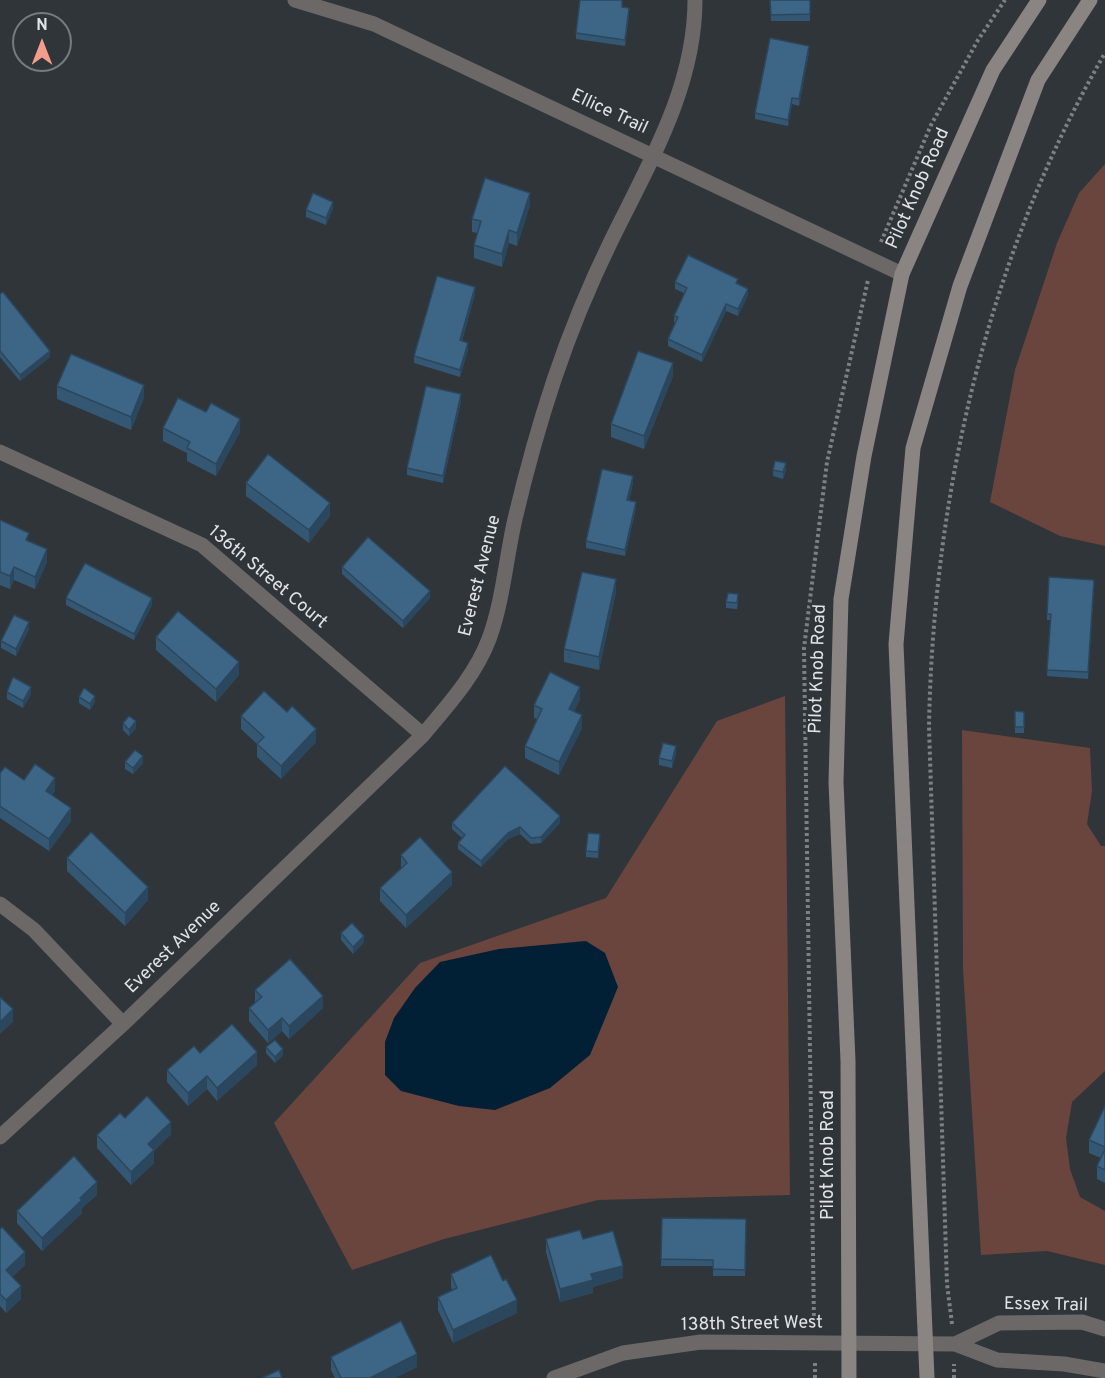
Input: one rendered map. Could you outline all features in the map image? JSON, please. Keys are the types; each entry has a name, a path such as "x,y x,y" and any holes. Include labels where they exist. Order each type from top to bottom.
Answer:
{"main road":[{"name":"Pilot Knob Road","path":"849,1378 848,1061 836,782 841,599 864,456 902,274 993,70 1039,0"},
{"path":"927,1378 896,644 913,448 960,286 1038,80 1090,0"}],"street":[{"name":"Ellice Trail","path":"295,0 374,24 902,274"},
{"name":"Everest Avenue","path":"0,1137 123,1024 423,735 459,693 489,638 515,519 554,380 578,314 654,156 688,65 695,0"},
{"name":"136th Street Court","path":"0,452 202,545 423,735"},
{"path":"0,904 34,930 123,1024"},
{"name":"Essex Trail","path":"955,1344 999,1323 1082,1322 1105,1329"},
{"name":"138th Street West","path":"554,1378 623,1353 701,1342 848,1344"},
{"name":"Essex Trail","path":"848,1344 955,1344 997,1360 1064,1364 1105,1371"}],"path":[{"path":"863,306 873,260 931,125 978,40 1005,0"},
{"path":"955,1344 947,1284 929,727 929,689 943,542 960,447 991,316 1015,246 1047,167 1105,53"}],"shaded area":[{"path":"1105,164 1105,546 1060,536 990,502 1015,370 1057,243 1079,193"},
{"path":"785,696 790,1195 598,1200 444,1239 352,1270 274,1123 420,963 606,898 717,721"},
{"path":"962,730 1090,748 1092,791 1087,824 1101,846 1105,846 1105,1071 1072,1102 1066,1138 1070,1169 1080,1197 1105,1211 1105,1265 1047,1251 981,1255 963,969"}],"water":[{"path":"586,941 605,953 618,987 590,1055 550,1088 495,1110 459,1106 401,1091 385,1075 385,1042 394,1018 415,988 440,962 499,949"}],"building":[{"path":"580,0 622,0 622,7 629,8 625,40 576,33"},
{"path":"770,0 810,0 810,14 771,15"},
{"path":"770,38 809,46 799,99 792,98 788,120 755,113"},
{"path":"485,178 530,193 517,233 509,230 502,254 474,245 481,221 472,219"},
{"path":"313,193 333,202 326,218 306,210"},
{"path":"688,255 738,279 736,283 748,289 738,309 726,304 702,355 668,339 678,317 674,316 687,288 675,282"},
{"path":"437,276 475,287 460,340 468,343 460,370 414,356"},
{"path":"3,292 50,351 20,375 0,351 0,294"},
{"path":"638,351 673,363 644,436 611,424"},
{"path":"71,354 144,385 131,417 57,386"},
{"path":"426,386 461,394 443,476 407,468"},
{"path":"178,398 206,412 211,403 240,419 216,464 187,448 190,442 163,428"},
{"path":"268,454 330,503 309,530 246,483"},
{"path":"775,461 786,463 783,472 773,470"},
{"path":"602,469 633,476 627,500 636,502 625,550 586,541"},
{"path":"0,520 29,533 26,540 47,549 35,577 14,567 10,576 0,572"},
{"path":"368,537 430,591 403,621 342,567"},
{"path":"85,563 152,598 134,634 66,598"},
{"path":"582,572 616,579 599,657 564,649"},
{"path":"1049,577 1094,580 1088,672 1047,670 1051,614 1047,614"},
{"path":"728,593 738,594 737,603 726,602"},
{"path":"178,611 239,662 216,689 156,637"},
{"path":"14,615 29,622 16,649 1,641"},
{"path":"550,672 580,687 569,709 582,715 559,762 525,746 542,709 534,705"},
{"path":"13,677 31,687 23,701 7,692"},
{"path":"84,688 95,696 90,704 79,697"},
{"path":"264,691 287,712 292,706 316,729 281,766 257,744 264,737 241,716"},
{"path":"1015,711 1024,712 1024,727 1015,727"},
{"path":"129,716 136,721 129,730 123,723"},
{"path":"663,743 676,746 672,761 659,758"},
{"path":"135,750 143,756 133,768 125,762"},
{"path":"35,764 55,778 46,791 71,808 49,839 0,806 0,773 5,767 24,780"},
{"path":"505,766 560,816 541,837 531,838 520,827 508,833 481,861 458,843 465,835 452,823"},
{"path":"91,832 148,887 125,913 67,858"},
{"path":"588,833 600,834 598,852 586,851"},
{"path":"420,837 452,872 406,915 380,888 407,863 401,855"},
{"path":"352,923 364,936 353,947 341,933"},
{"path":"290,959 323,996 289,1026 282,1018 268,1030 249,1008 262,997 255,990"},
{"path":"0,997 13,1009 0,1022"},
{"path":"232,1024 257,1052 217,1088 207,1076 188,1093 167,1070 194,1046 200,1053"},
{"path":"275,1040 283,1049 275,1057 266,1047"},
{"path":"147,1096 171,1122 148,1144 154,1150 131,1172 97,1135 120,1113 125,1118"},
{"path":"1105,1106 1105,1147 1089,1140"},
{"path":"1105,1149 1105,1170 1097,1166"},
{"path":"74,1156 97,1182 80,1198 82,1200 42,1238 17,1211"},
{"path":"662,1218 746,1219 745,1270 713,1269 713,1260 661,1259"},
{"path":"2,1227 25,1252 6,1270 21,1286 6,1300 0,1294 0,1229"},
{"path":"580,1230 583,1239 613,1231 623,1266 591,1274 593,1280 560,1289 546,1239"},
{"path":"491,1255 503,1281 506,1279 517,1300 453,1330 438,1297 457,1288 451,1274"},
{"path":"401,1321 417,1354 370,1378 341,1378 331,1357"},
{"path":"279,1370 282,1378 262,1378"}]}
